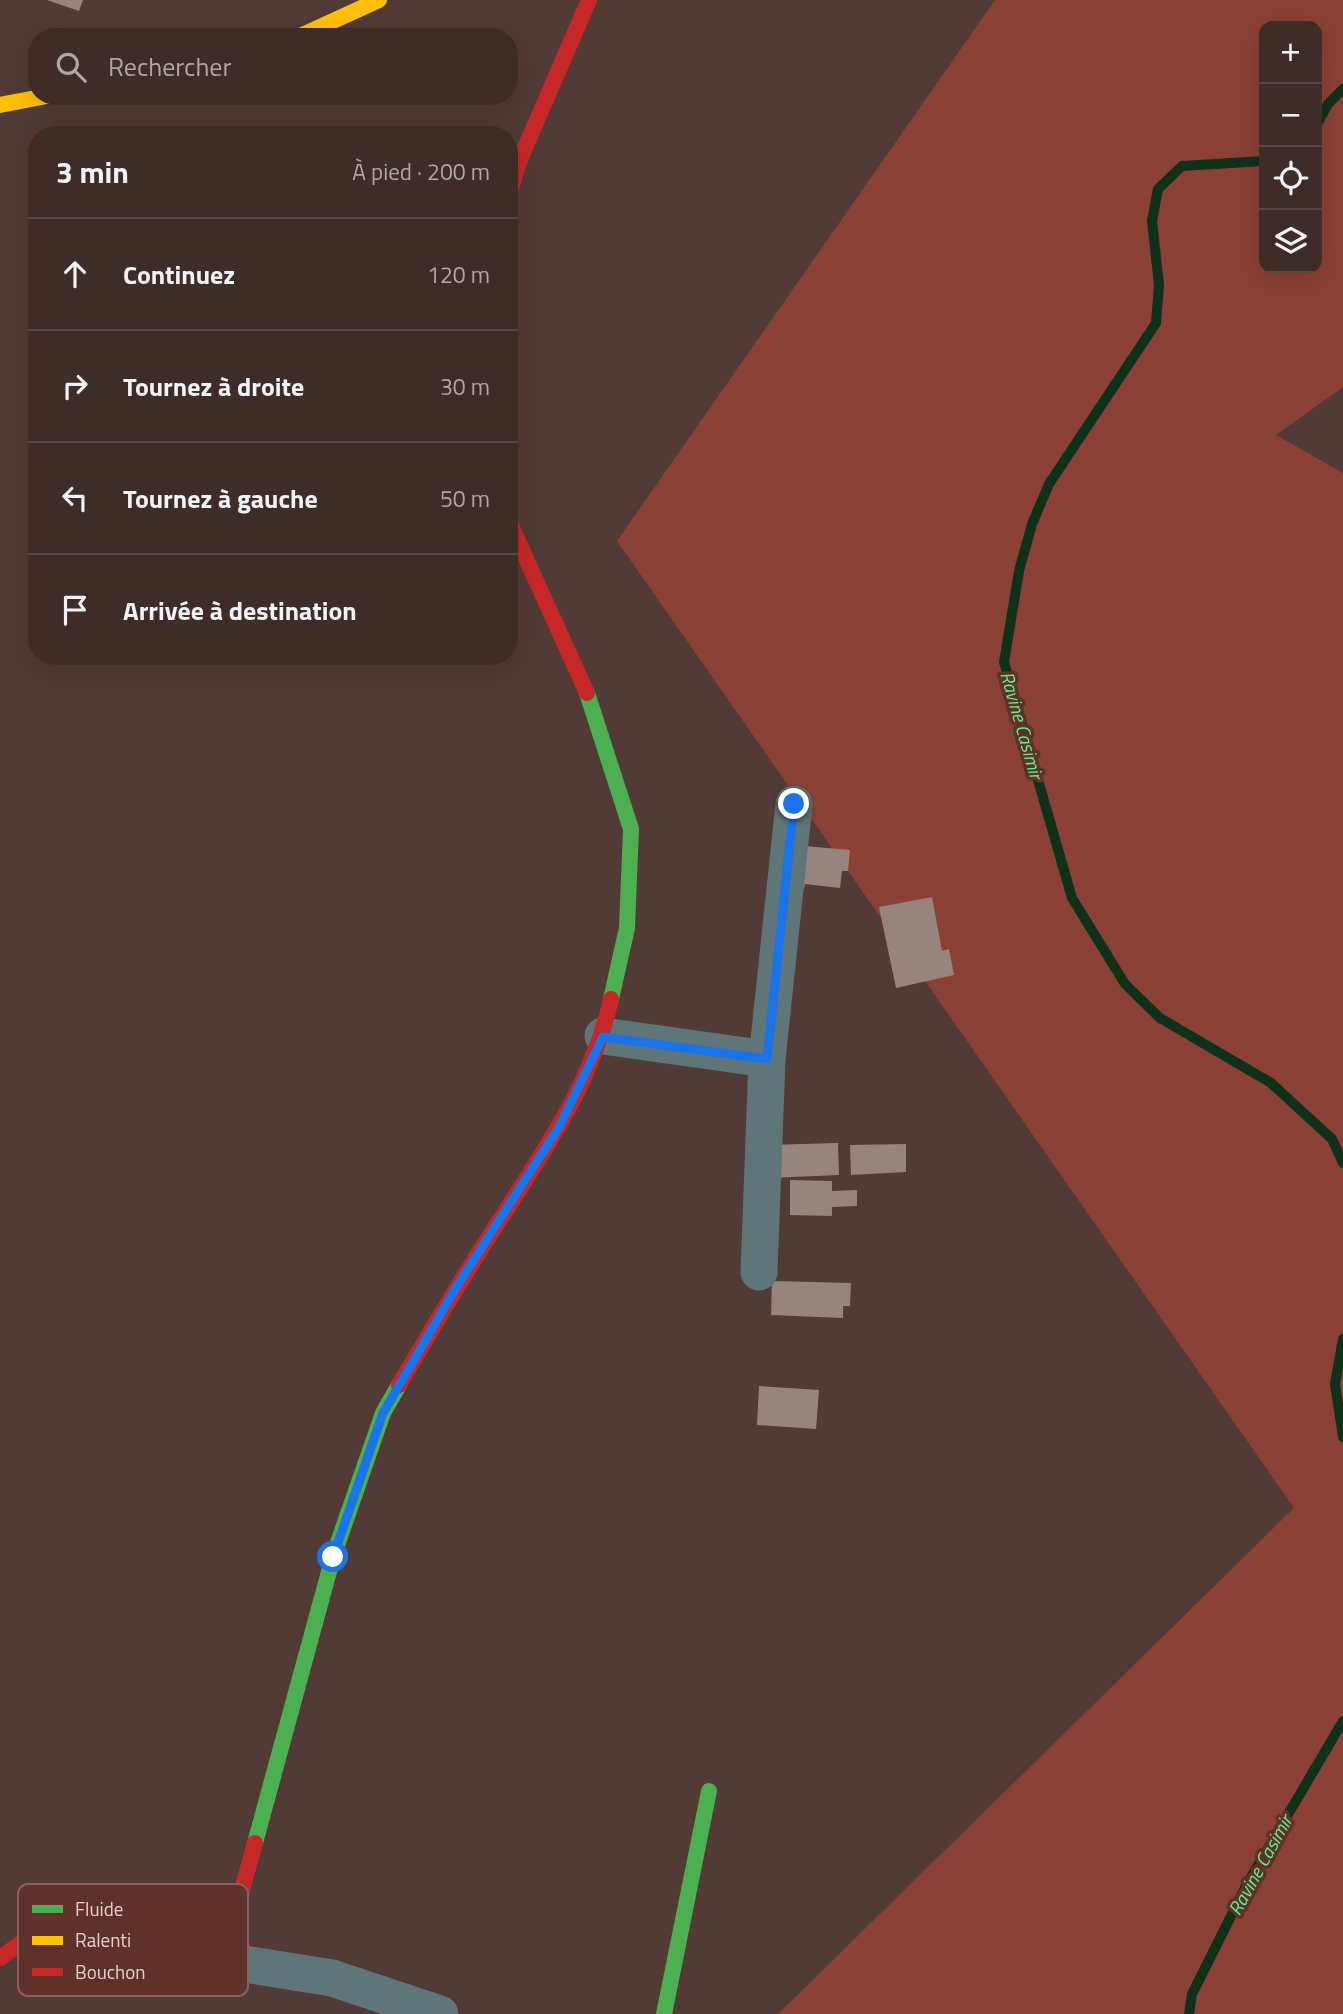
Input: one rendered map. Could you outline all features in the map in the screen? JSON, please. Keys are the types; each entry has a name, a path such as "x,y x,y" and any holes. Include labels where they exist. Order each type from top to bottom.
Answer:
{"street":[{"path":"318,28 379,0"},
{"path":"518,166 589,0"},
{"path":"0,105 28,100"},
{"path":"244,1884 333,1557 383,1413 457,1286 559,1127 603,1037 627,928 631,829 596,712 518,541"},
{"path":"759,1272 767,1059 794,804"},
{"path":"603,1037 767,1059"},
{"path":"664,2014 709,1791"},
{"path":"0,1958 18,1945"},
{"path":"248,1965 332,1978 440,2014"}],"shaded area":[{"path":"995,0 1343,0 1343,387 1276,435 1343,473 1343,2014 778,2014 1294,1508 617,541"}],"building":[{"path":"47,0 83,0 79,11"},
{"path":"793,845 850,850 848,871 842,871 840,888 805,884 804,889 790,888"},
{"path":"932,897 942,951 949,949 954,975 896,988 879,907"},
{"path":"838,1143 839,1175 768,1178 768,1145"},
{"path":"906,1144 906,1172 851,1175 850,1145"},
{"path":"790,1180 832,1181 832,1191 857,1190 857,1206 832,1207 832,1216 790,1215"},
{"path":"772,1281 851,1283 850,1306 843,1306 843,1318 771,1315"},
{"path":"759,1386 819,1390 816,1429 757,1425"}],"waterway":[{"name":"Ravine Casimir","path":"1322,115 1328,104 1343,89"},
{"name":"Ravine Casimir","path":"1259,161 1182,166 1158,189 1152,221 1159,285 1156,323 1049,484 1032,524 1019,571 1004,662 1072,898 1125,984 1160,1018 1271,1083 1332,1139 1343,1163"},
{"name":"Ravine Casimir","path":"1343,1339 1335,1384 1343,1437"},
{"name":"Ravine Casimir","path":"1189,2014 1192,1994 1247,1884 1343,1721"}],"traffic: fast":[{"path":"587,693 631,829 627,928 611,999"},
{"path":"255,1843 333,1557 383,1413 399,1385"},
{"path":"664,2014 709,1791"}],"traffic: slow":[{"path":"318,28 379,0"},
{"path":"0,105 28,100"}],"traffic: jam":[{"path":"518,166 589,0"},
{"path":"518,541 587,693"},
{"path":"399,1385 466,1272 561,1122 591,1062 611,999"},
{"path":"244,1884 255,1843"},
{"path":"0,1958 18,1945"}],"route":[{"path":"333,1557 383,1413 457,1286 559,1127 603,1037 767,1059 794,804"}]}
